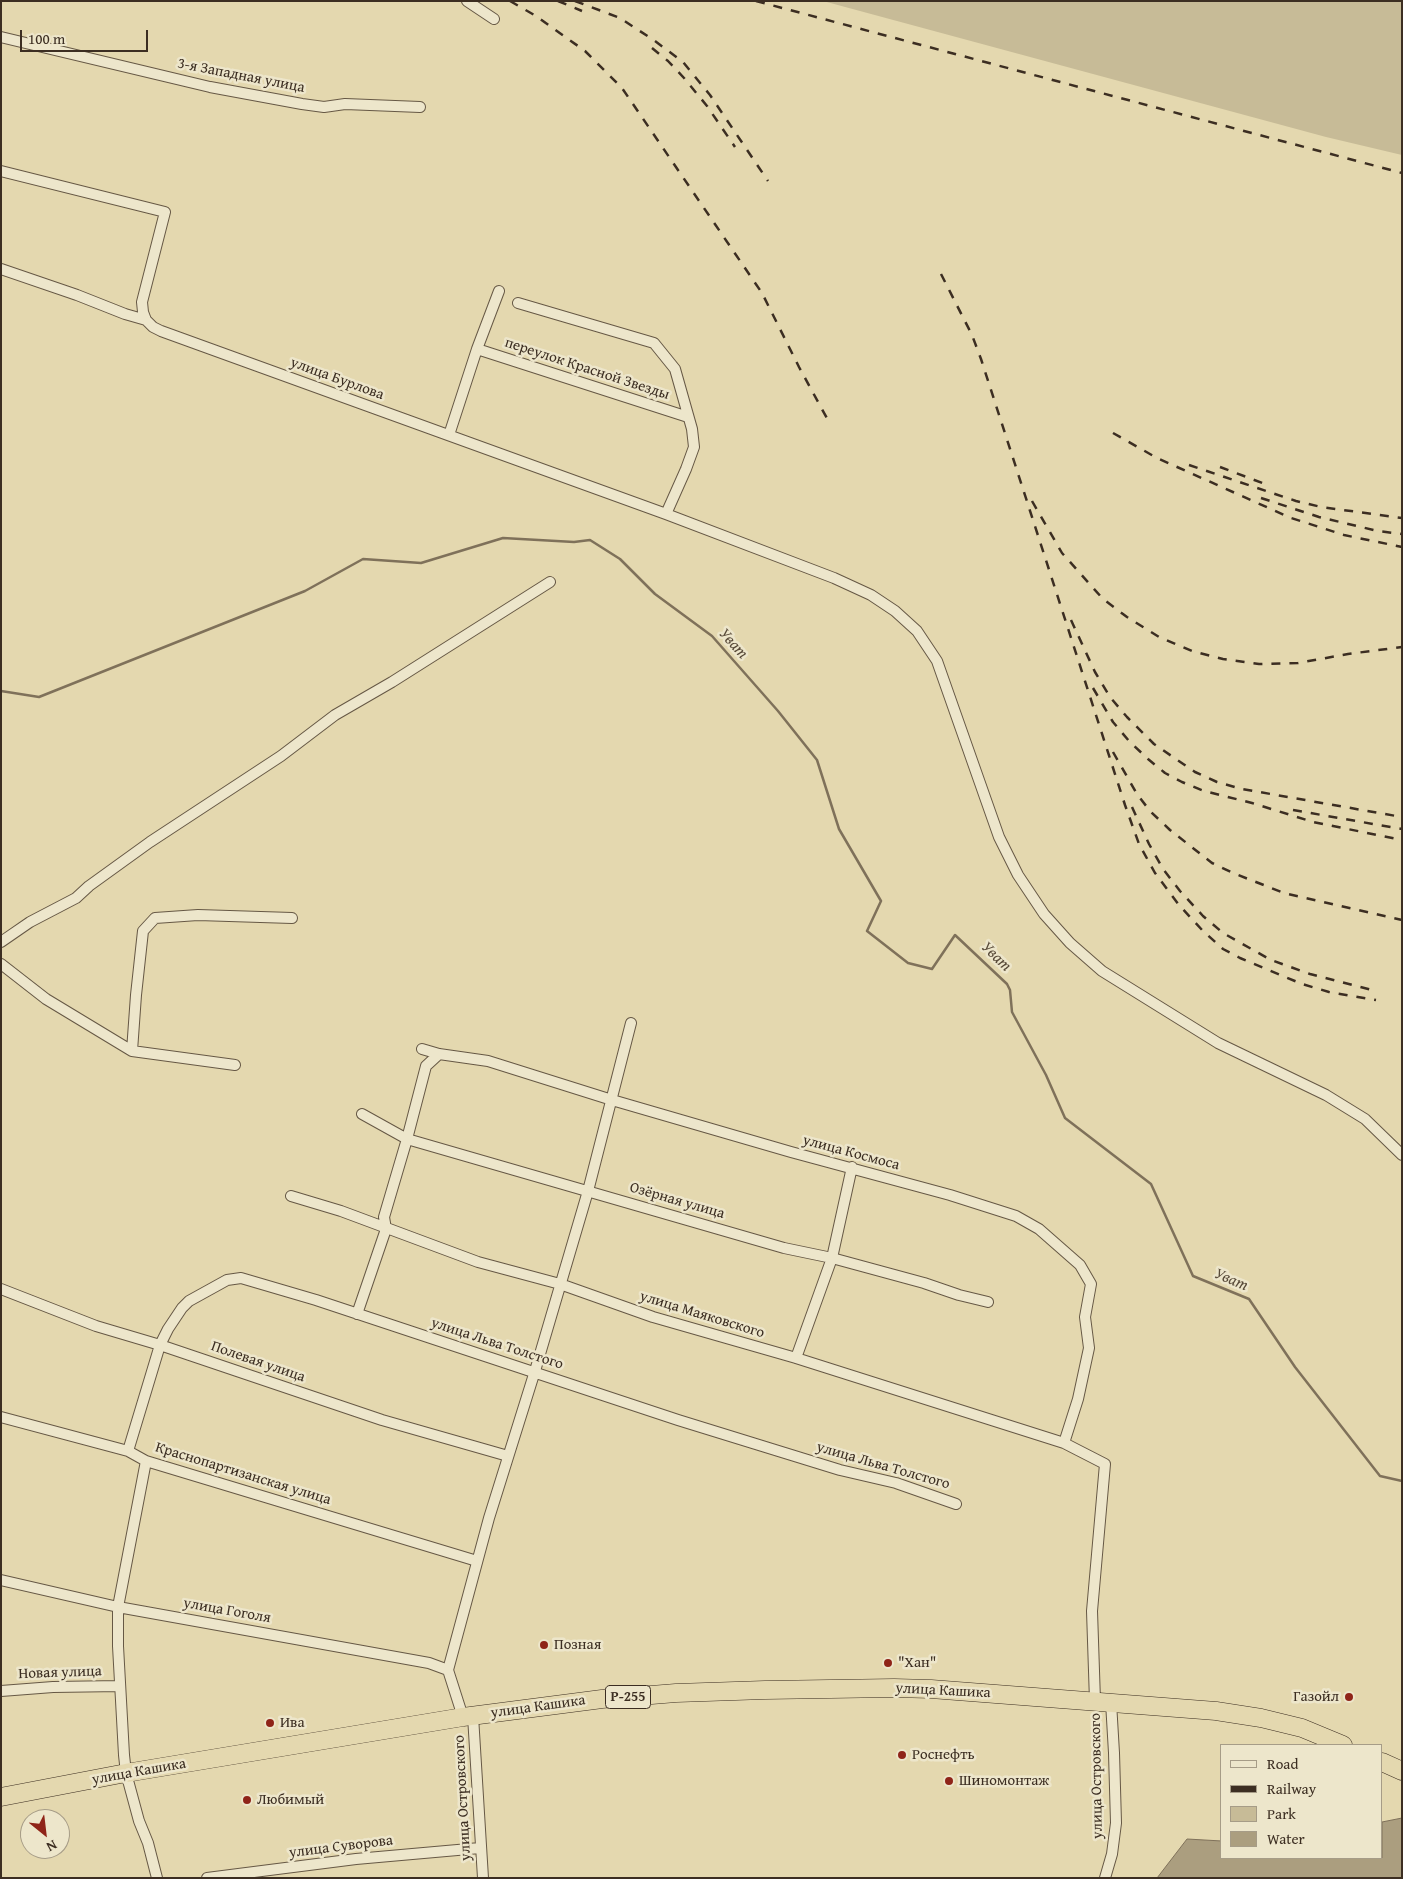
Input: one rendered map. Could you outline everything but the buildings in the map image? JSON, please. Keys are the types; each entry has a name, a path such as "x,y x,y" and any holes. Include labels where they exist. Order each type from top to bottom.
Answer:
{"highway":[{"name":"улица Кашика","path":"1,1797 126,1773 468,1717 676,1693 810,1688 912,1688 1103,1702 1261,1718 1302,1728 1341,1744"},
{"path":"1383,1762 1402,1770"}],"street":[{"path":"467,1 494,19"},
{"name":"3-я Западная улица","path":"1,37 210,87 302,104 324,107 345,104 420,107"},
{"path":"1,170 165,212 142,302 146,320"},
{"name":"улица Бурлова","path":"1,269 146,320 153,327 161,331 666,514 834,578 871,595 895,611 917,632 938,661 999,837 1018,875 1044,914 1070,943 1102,971 1218,1043 1326,1095 1365,1119 1402,1155"},
{"path":"449,435 477,349 499,291"},
{"path":"518,303 654,343 675,369 692,429 694,447 666,514"},
{"name":"переулок Красной Звезды","path":"477,349 688,417"},
{"path":"1,942 30,922 76,898 88,886 150,842 281,756 335,715 392,682 550,582"},
{"path":"132,1051 143,931 155,918 198,915 292,918"},
{"path":"1,964 46,999 132,1051 235,1065"},
{"path":"448,1670 477,1561 588,1191 631,1023"},
{"name":"улица Космоса","path":"422,1049 439,1054 488,1062 791,1152 950,1195 1016,1216 1039,1229 1080,1265 1091,1284 1085,1317 1089,1348 1078,1399 1064,1443"},
{"path":"357,1314 386,1229 384,1217 407,1140 426,1066 439,1054"},
{"name":"Озёрная улица","path":"362,1114 407,1140 784,1248 832,1258 988,1302"},
{"path":"796,1358 832,1258 852,1168"},
{"name":"улица Маяковского","path":"290,1196 341,1211 478,1262 560,1284 653,1317 796,1358 1064,1443 1105,1464"},
{"name":"улица Льва Толстого","path":"128,1451 160,1345 168,1328 189,1301 227,1280 241,1278 535,1371 678,1420 840,1470 896,1483 956,1504"},
{"name":"Полевая улица","path":"1,1289 96,1326 160,1345 382,1420 508,1456"},
{"name":"Краснопартизанская улица","path":"1,1417 128,1451 146,1460 477,1561"},
{"path":"146,1460 118,1607 118,1646 126,1773 158,1878"},
{"name":"улица Островского","path":"1105,1464 1092,1611 1103,1702 1114,1753 1116,1823 1112,1854 1105,1878"},
{"name":"улица Гоголя","path":"1,1580 118,1607 428,1662 448,1670"},
{"name":"улица Островского","path":"448,1670 468,1717 482,1878"},
{"name":"Новая улица","path":"1,1691 120,1686"},
{"name":"улица Суворова","path":"207,1878 356,1859 480,1848"}],"green space":[{"path":"823,1 1402,1 1402,155 1326,137"}],"water":[{"path":"1402,1818 1402,1878 1157,1878 1187,1839 1220,1841 1220,1859 1383,1859 1383,1822"}],"waterway":[{"name":"Уват","path":"1,691 39,697 305,591 363,559 421,563 503,538 574,542 590,540 620,559 655,594 712,636 778,711 817,760 839,829 881,901 867,931 908,963 932,969 955,935 1007,984 1010,990 1012,1012 1046,1075 1065,1118 1151,1184 1193,1276 1249,1299 1295,1367 1380,1476 1402,1481"}],"railway":[{"path":"510,1 536,16 585,51 622,88 762,293 829,422"},
{"path":"558,1 582,11"},
{"path":"575,1 620,18 683,62 710,95 768,181"},
{"path":"756,1 1402,173"},
{"path":"652,48 684,78 707,106 735,147"},
{"path":"941,274 972,335 981,359 1125,805 1139,844 1155,873 1179,905 1223,949 1302,984 1329,992 1376,1000"},
{"path":"1113,433 1157,458 1291,518 1344,535 1402,547"},
{"path":"1189,465 1296,501 1321,507 1402,518"},
{"path":"1220,467 1265,484"},
{"path":"1261,498 1319,517 1378,531 1402,534"},
{"path":"1032,501 1062,553 1103,599 1159,637 1192,651 1223,659 1259,664 1298,663 1402,647"},
{"path":"1071,620 1095,672 1110,697 1154,744 1195,772 1217,782 1242,789 1402,817"},
{"path":"1093,688 1113,722 1129,741 1165,773 1182,782 1204,791 1252,803 1313,822 1402,840"},
{"path":"1113,752 1137,794 1150,811 1170,830 1212,863 1284,893 1402,920"},
{"path":"1132,807 1163,869 1203,916 1223,933 1271,960 1310,974 1372,990"},
{"path":"1293,810 1402,829"}],"place":[{"name":"Позная","path":"544,1645"},
{"name":"\"Хан\"","path":"888,1663"},
{"name":"Газойл","path":"1349,1697"},
{"name":"Ива","path":"270,1723"},
{"name":"Роснефть","path":"902,1755"},
{"name":"Шиномонтаж","path":"949,1781"},
{"name":"Любимый","path":"247,1800"}]}
